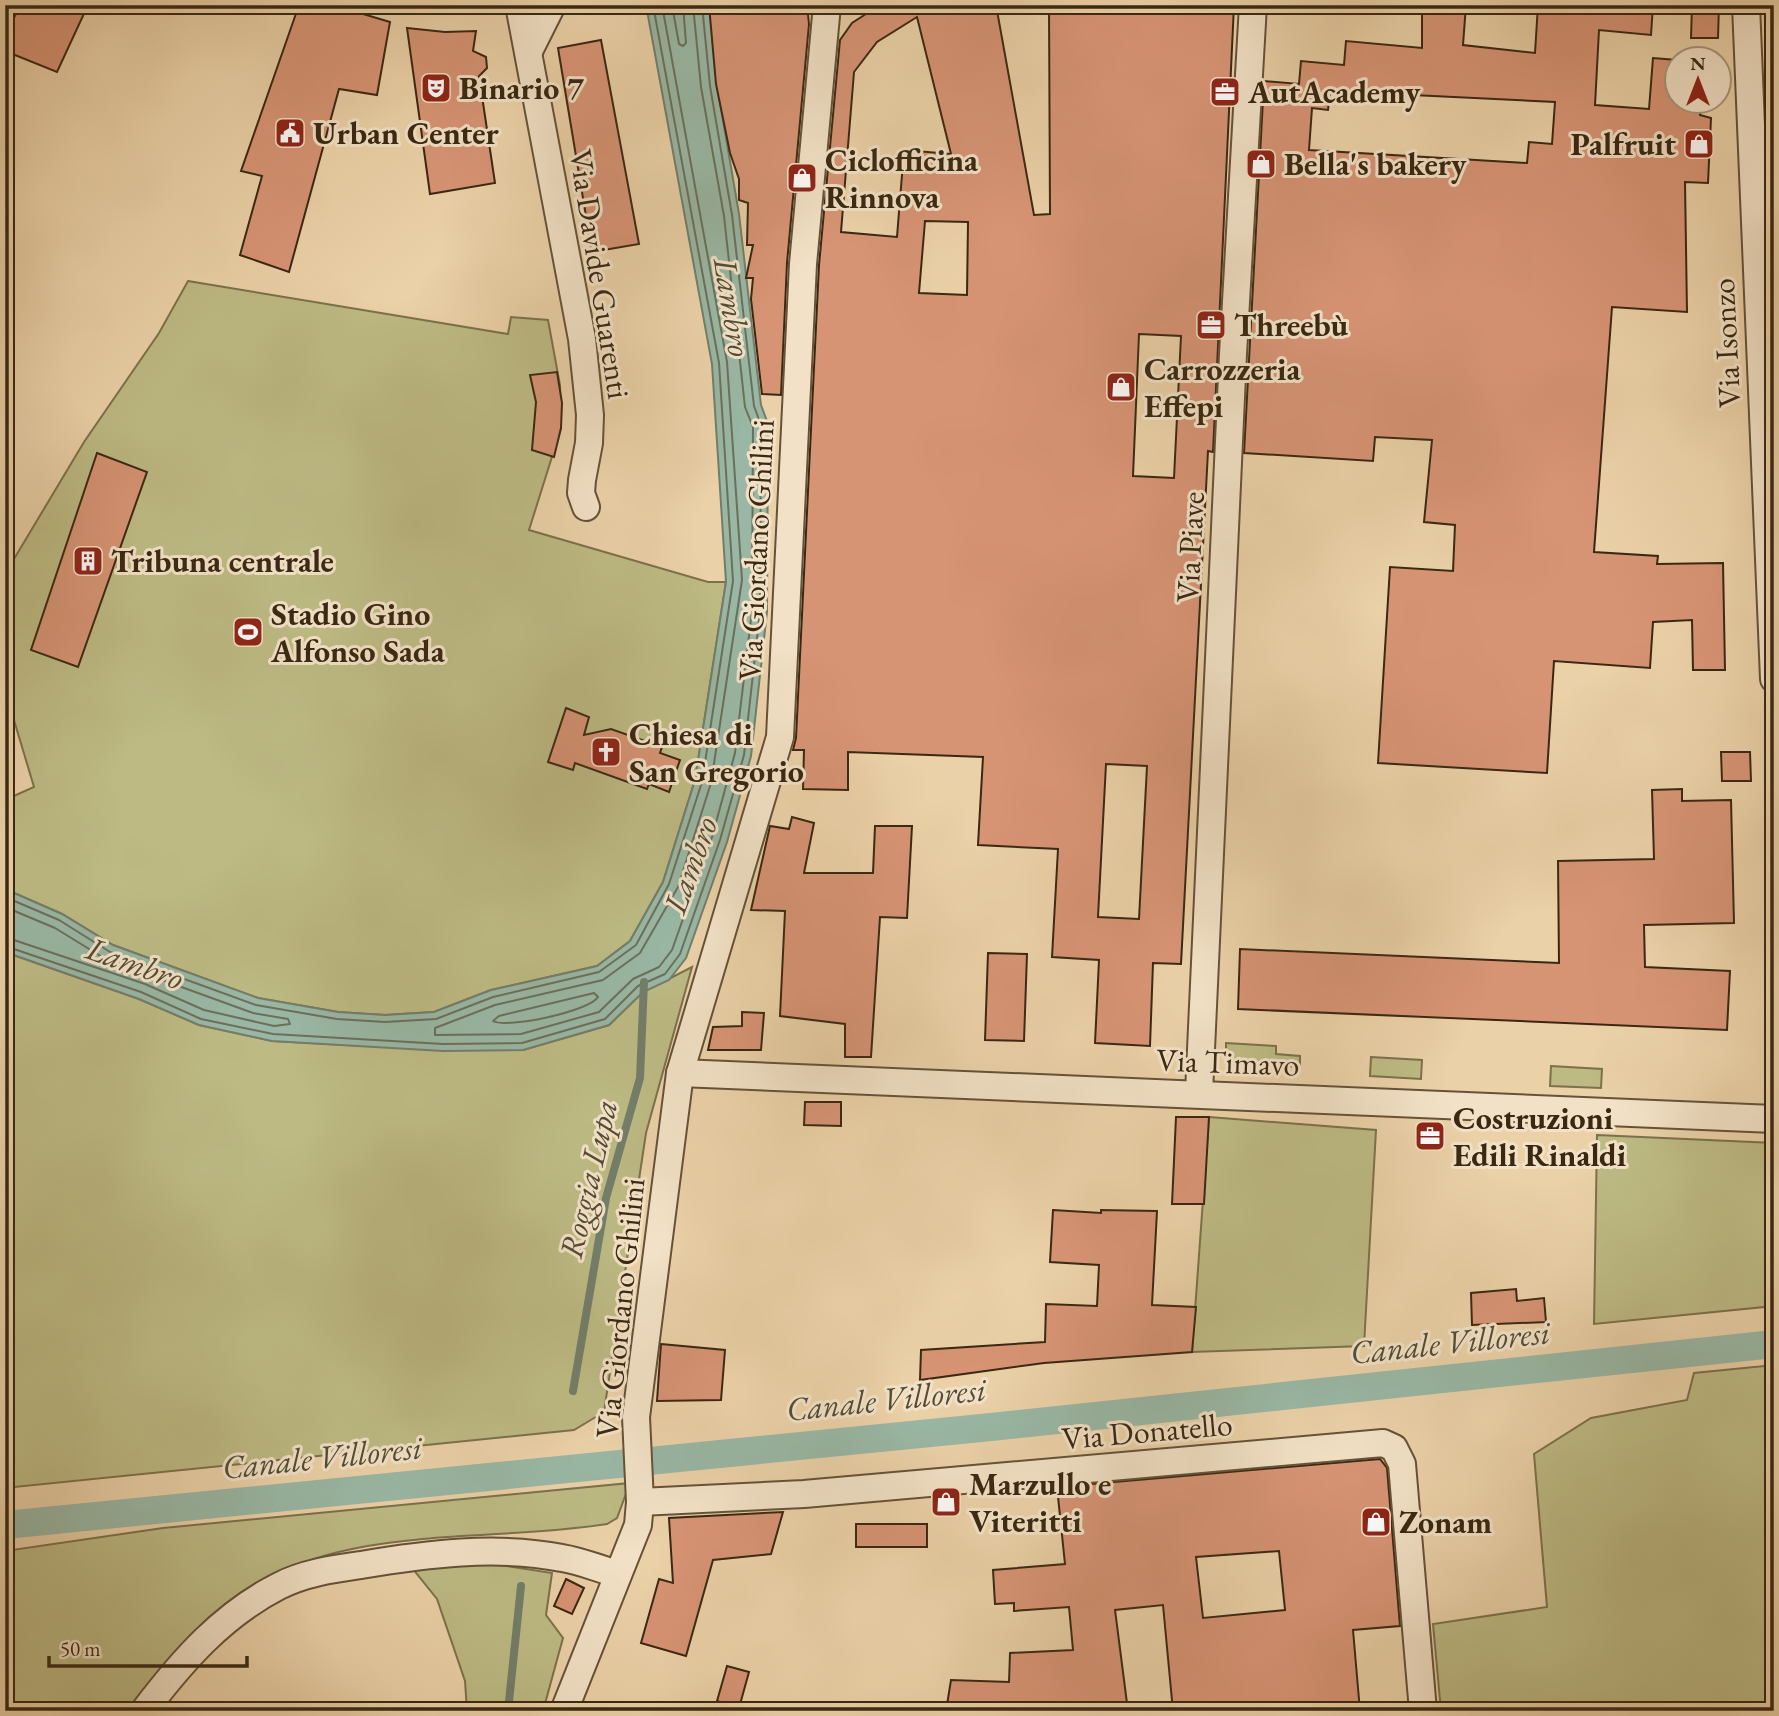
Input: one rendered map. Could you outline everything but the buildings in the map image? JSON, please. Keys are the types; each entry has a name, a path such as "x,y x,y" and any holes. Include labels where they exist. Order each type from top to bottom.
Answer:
{"street":[{"name":"Via Davide Guarenti","path":"519,5 584,352 590,415 589,443 581,493 586,507"},
{"path":"529,51 552,5"},
{"name":"Via Giordano Ghilini","path":"564,1711 638,1525 640,1502 636,1434 680,1073 780,737 803,264 827,5"},
{"name":"Via Piave","path":"1199,1093 1231,396 1253,5"},
{"name":"Via Isonzo","path":"1746,5 1764,219 1774,679"},
{"name":"Via Timavo","path":"680,1073 1774,1119"},
{"name":"Via Donatello","path":"640,1502 804,1494 1383,1443 1394,1448 1402,1464 1423,1711"},
{"path":"144,1711 184,1657 227,1619 280,1585 318,1572 396,1559 510,1552 562,1558 618,1574"}],"shaded area":[{"name":"Stadio Gino Alfonso Sada","path":"188,281 508,334 511,317 548,320 560,385 561,428 529,530 708,582 726,582 695,780 663,882 630,941 597,966 491,990 434,1012 385,1015 338,1012 258,998 113,945 62,914 5,889 5,800 34,787 5,690 5,574 84,442 159,333"},
{"path":"5,952 139,999 199,1025 272,1041 523,1050 609,1025 643,992 692,967 646,1133 604,1412 574,1430 5,1488"},
{"path":"1226,1043 1276,1046 1276,1054 1300,1056 1300,1067 1226,1063"},
{"path":"1371,1057 1422,1060 1421,1079 1370,1076"},
{"path":"1551,1066 1602,1069 1601,1088 1550,1086"},
{"path":"1209,1117 1376,1130 1364,1346 1192,1352"},
{"path":"1597,1135 1774,1143 1774,1306 1594,1324"},
{"path":"1774,1365 1774,1711 1441,1711 1433,1624 1547,1607 1534,1454 1591,1418 1687,1400 1694,1373"},
{"path":"630,1483 617,1518 607,1524 560,1530 412,1540 363,1547 316,1558 272,1576 230,1601 202,1626 129,1711 5,1711 5,1551 163,1528"},
{"path":"487,1563 552,1573 546,1615 563,1638 543,1711 467,1711 465,1681 437,1599 413,1569"}],"water":[{"name":"Lambro","path":"646,5 709,5 717,85 739,214 761,405 768,424 767,612 751,756 727,842 686,958 669,980 643,992 609,1025 523,1050 443,1051 272,1041 199,1025 139,999 5,952 5,889 62,914 113,945 258,998 338,1012 385,1015 434,1012 491,990 597,966 630,941 663,882 695,780 726,582 712,364"}],"waterway":[{"name":"Roggia Lupa","path":"573,1391 606,1198 640,1078 644,982"},
{"name":"Canale Villoresi","path":"5,1525 991,1427 1774,1344"},
{"name":"Roggia Lupa","path":"508,1711 521,1586"}],"place":[{"name":"Binario 7","path":"436,88"},
{"name":"AutAcademy","path":"1225,92"},
{"name":"Urban Center","path":"290,133"},
{"name":"Palfruit","path":"1699,144"},
{"name":"Bella's bakery","path":"1261,164"},
{"name":"Ciclofficina Rinnova","path":"802,178"},
{"name":"Threebù","path":"1211,325"},
{"name":"Carrozzeria Effepi","path":"1121,387"},
{"name":"Tribuna centrale","path":"88,561"},
{"name":"Stadio Gino Alfonso Sada","path":"248,632"},
{"name":"Chiesa di San Gregorio","path":"606,752"},
{"name":"Costruzioni Edili Rinaldi","path":"1430,1136"},
{"name":"Marzullo e Viteritti","path":"946,1502"},
{"name":"Zonam","path":"1376,1522"}]}
